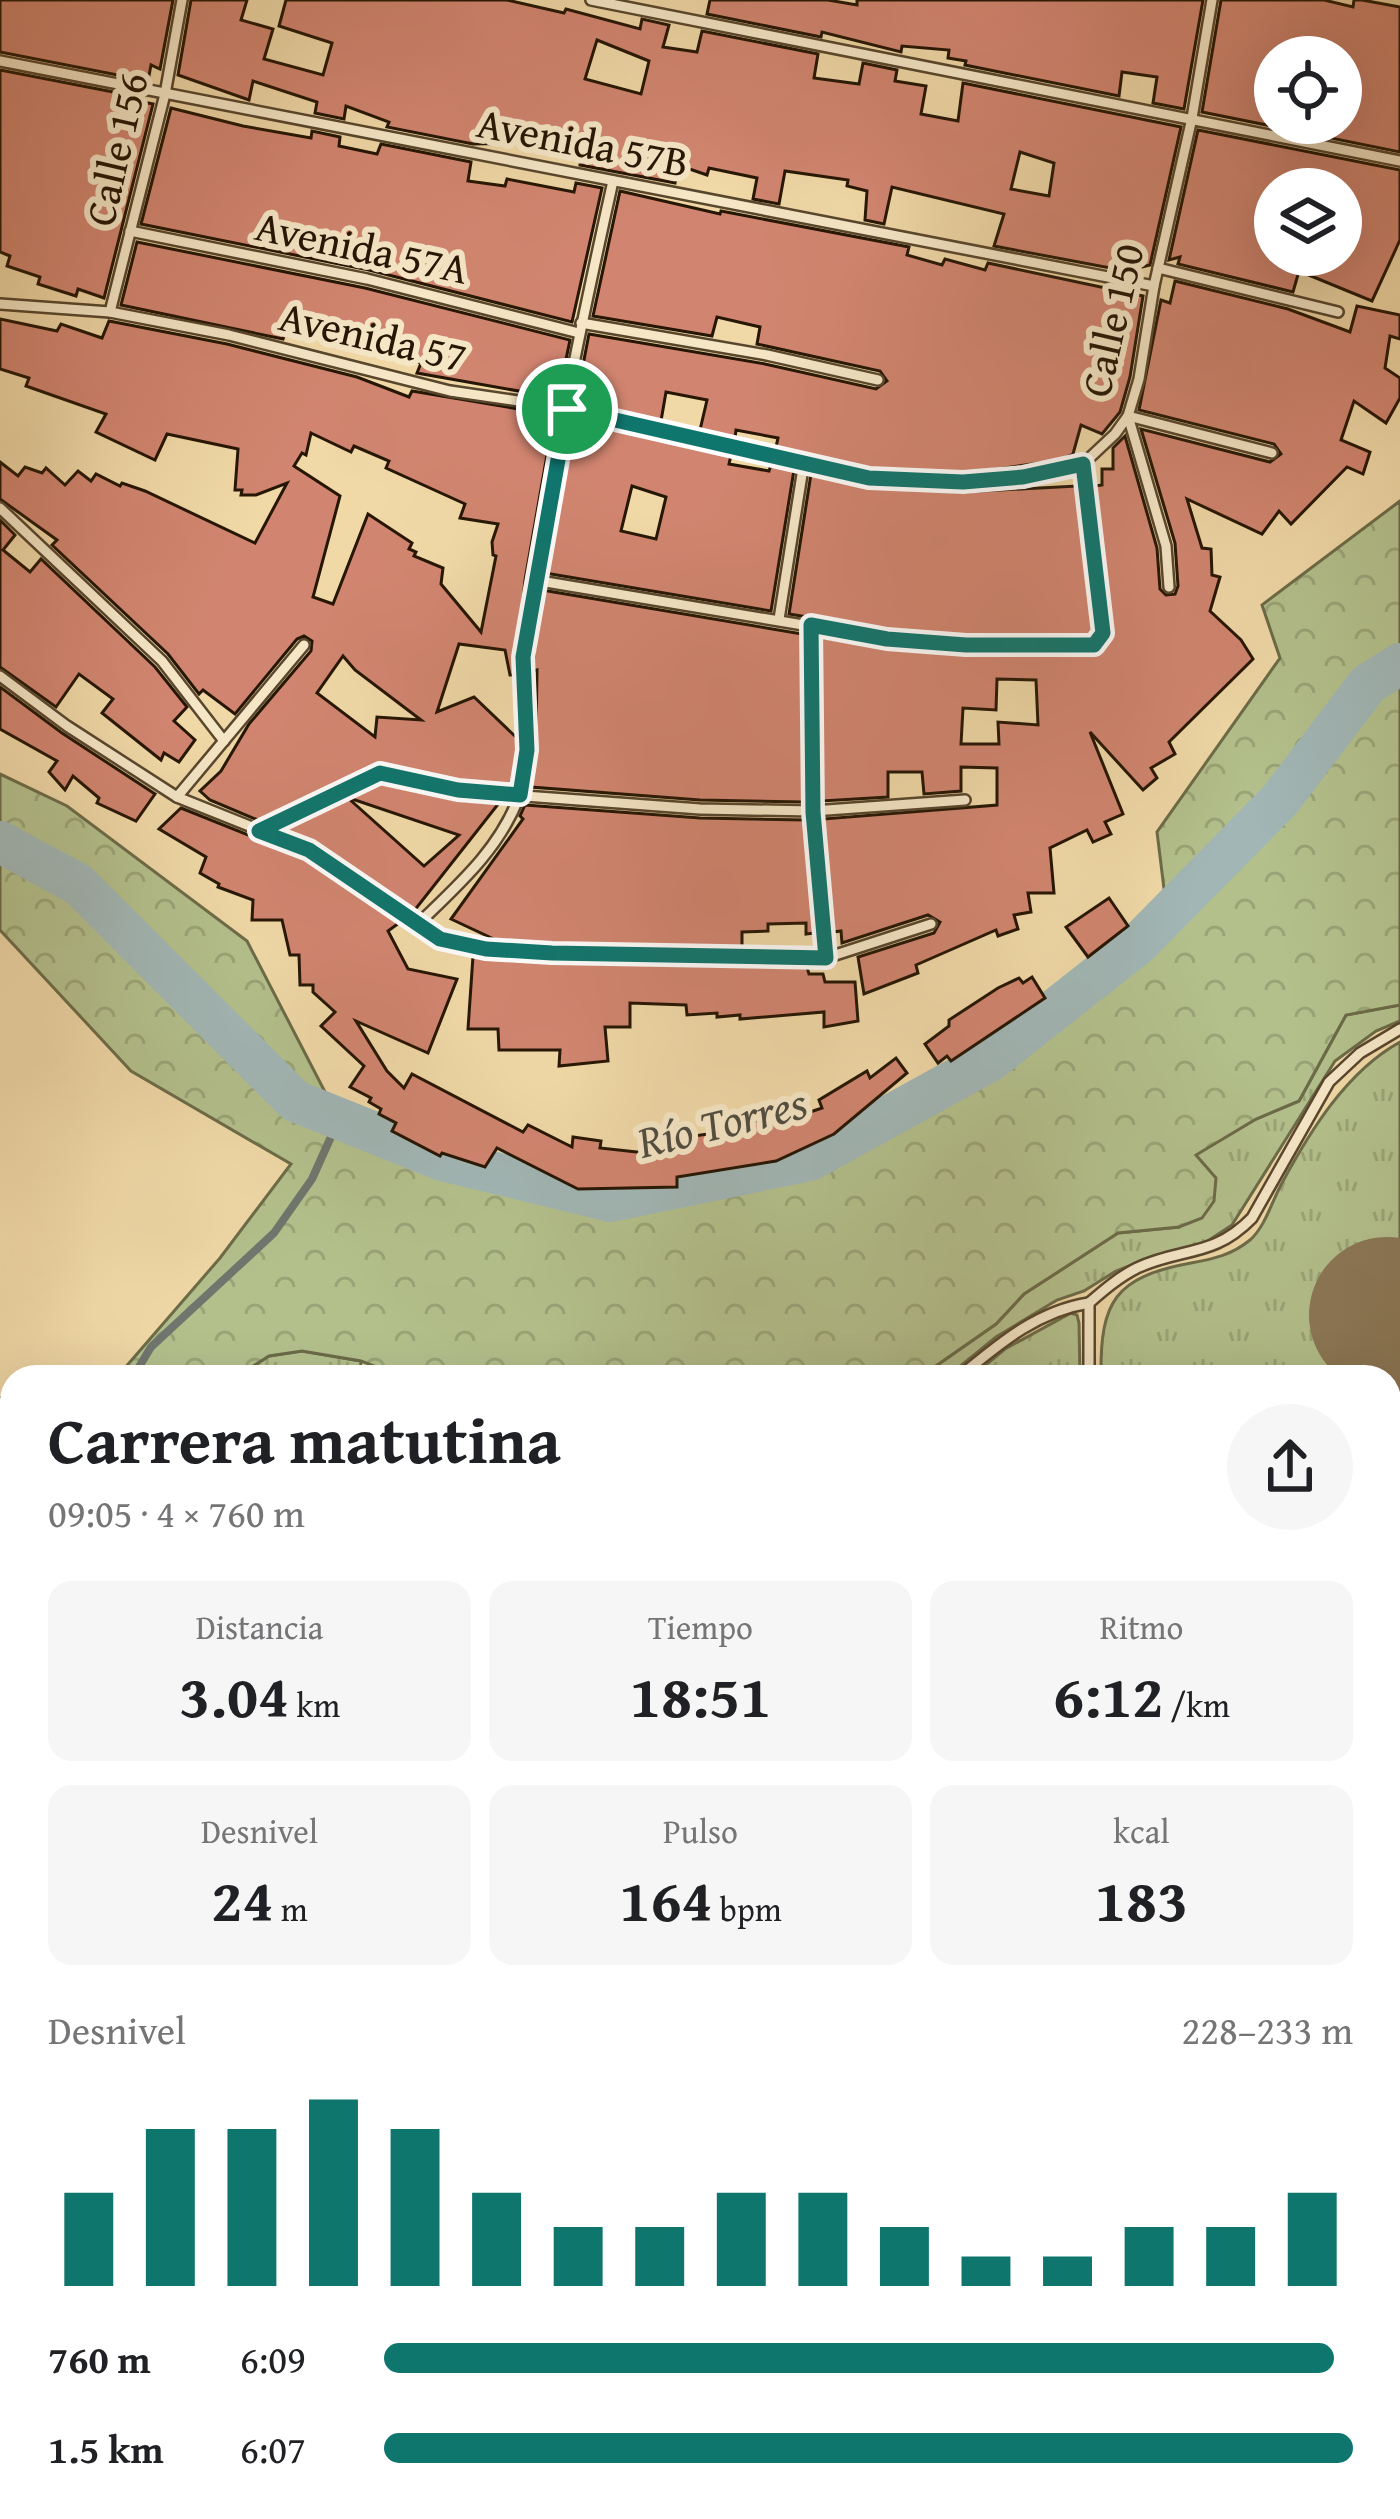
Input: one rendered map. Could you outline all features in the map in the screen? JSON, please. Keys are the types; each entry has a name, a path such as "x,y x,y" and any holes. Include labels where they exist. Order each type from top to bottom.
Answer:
{"lane":[{"name":"Calle 156","path":"110,312 165,94 182,0"},
{"path":"591,0 1400,160"},
{"name":"Calle 150","path":"1083,464 1128,416 1139,379 1212,0"},
{"name":"Avenida 57B","path":"0,62 1154,286"},
{"path":"417,925 489,853 520,795 527,750 523,657 534,580 580,328 613,182"},
{"name":"Avenida 57A","path":"130,232 580,328 767,355 878,380"},
{"path":"1158,268 1339,312"},
{"name":"Avenida 57","path":"0,304 110,312 229,335 450,391 567,409 869,478 930,482 1023,477 1083,464"},
{"path":"1128,416 1272,453"},
{"path":"1128,416 1166,546 1169,587"},
{"path":"778,619 804,462"},
{"path":"534,580 887,639 1085,646 1100,641 1103,633 1083,464"},
{"path":"0,508 162,662 224,741"},
{"path":"811,625 813,812 826,958"},
{"path":"177,796 304,645"},
{"path":"0,676 67,726 177,796 309,850 440,939 486,949 826,958 931,924"},
{"path":"259,831 380,773 458,790 700,809 813,812 965,800"},
{"path":"973,1365 1040,1317 1089,1303 1108,1285 1138,1268 1212,1249 1236,1235 1252,1219 1329,1082 1360,1053 1400,1029"},
{"path":"1089,1303 1089,1365"}],"green space":[{"path":"1400,501 1400,1005 1346,1015 1299,1101 1256,1119 1196,1155 1216,1178 1214,1201 1202,1218 1179,1227 1118,1233 1024,1294 996,1324 937,1365 371,1365 302,1351 269,1356 255,1365 127,1365 220,1258 291,1164 131,1071 0,930 0,774 67,806 247,941 339,1119 442,1160 611,1201 810,1160 991,1060 1138,944 1167,913 1157,832 1280,658 1262,605"},
{"path":"1400,1005 1400,1021 1376,1031 1335,1061 1232,1225 1203,1244 1142,1261 1057,1300 996,1337 962,1365 937,1365 996,1324 1024,1294 1118,1233 1179,1227 1195,1155 1256,1119 1299,1101 1346,1015"},
{"path":"1400,1042 1400,1268 1344,1265 1343,1356 1400,1361 1400,1365 1101,1365 1104,1329 1117,1297 1145,1276 1222,1256 1250,1240 1332,1104 1381,1054"},
{"path":"1071,1313 1077,1315 1080,1365 986,1365"},
{"path":"302,1351 361,1361 361,1365 255,1365 269,1356"}],"building":[{"path":"0,0 173,0 160,69 151,65 148,81 0,52"},
{"path":"191,0 247,0 241,20 273,29 264,59 323,75 332,43 279,26 286,0 507,0 564,13 566,9 640,29 642,19 669,25 663,47 697,52 702,31 818,54 814,78 859,84 863,63 897,70 895,81 926,86 921,114 958,121 963,83 1181,127 1150,265 1126,271 994,246 1004,214 892,187 884,224 865,220 867,191 847,186 848,180 785,171 779,204 753,199 757,178 709,168 707,175 678,165 675,183 580,165 582,151 532,143 473,144 387,127 389,122 346,106 344,119 315,113 317,102 253,81 249,100 178,75","holes":["597,40 649,61 641,94 585,79","1020,152 1054,163 1049,196 1011,189"]},
{"path":"710,0 828,0 857,5 857,0 1203,0 1184,109 1153,103 1157,77 1122,72 1119,96 965,65 966,61 948,58 949,50 902,46 901,52 822,32 821,37 707,14"},
{"path":"1221,0 1324,0 1353,7 1354,0 1362,0 1400,7 1400,152 1360,144 1362,36 1254,36 1254,123 1202,112"},
{"path":"0,70 144,98 143,102 153,104 104,298 78,289 76,296 38,284 40,277 7,266 10,256 0,252"},
{"path":"171,108 311,138 312,131 340,137 339,146 377,154 381,144 471,162 468,181 505,186 507,179 574,192 576,183 602,188 572,322 369,270 141,224"},
{"path":"1198,130 1400,170 1400,240 1372,301 1311,276 1362,276 1362,168 1254,168 1254,276 1298,276 1293,292 1178,264 1180,257 1169,260"},
{"path":"620,191 909,247 907,255 942,265 945,259 985,270 988,263 1143,296 1120,412 1102,434 1081,425 1073,454 1060,460 963,474 870,469 776,447 778,438 736,430 735,438 700,430 707,400 666,392 661,421 576,401 589,334 765,364 876,389 887,381 880,371 757,344 760,327 717,317 712,336 593,316"},
{"path":"137,242 365,288 570,340 558,398 417,373 421,363 288,326 283,339 121,305"},
{"path":"1175,281 1288,309 1350,332 1357,306 1400,315 1400,339 1390,336 1385,368 1400,378 1400,398 1386,423 1354,401 1341,440 1370,452 1363,474 1347,467 1291,524 1279,511 1262,534 1187,499 1202,548 1211,549 1212,575 1220,577 1210,611 1241,640 1253,659 1169,742 1175,754 1151,768 1157,778 1143,790 1090,732 1123,814 1105,822 1111,834 1093,842 1087,830 1050,848 1054,893 1028,893 1031,912 1014,915 1018,929 998,936 996,930 916,965 918,973 864,994 858,957 934,933 940,922 928,915 842,943 841,931 833,932 823,819 997,805 997,768 961,767 961,791 924,794 922,772 888,772 888,797 822,801 820,637 966,654 1099,652 1112,632 1095,486 1102,485 1102,469 1113,469 1113,448 1125,436 1157,548 1160,589 1166,595 1175,594 1175,543 1141,429 1270,462 1281,454 1274,444 1139,410 1161,300 1170,303","holes":["997,679 1036,680 1038,725 998,722 999,744 961,744 963,708 996,710"]},
{"path":"0,319 57,331 61,324 102,338 109,321 227,344 357,377 409,397 412,391 554,415 525,580 515,675 510,675 505,650 459,644 437,712 474,697 518,739 513,786 459,782 381,764 260,821 210,800 200,791 221,771 249,724 311,651 312,641 304,636 297,639 235,714 203,690 199,694 168,654 52,545 57,540 0,499 0,462 18,476 25,467 42,473 46,468 65,485 78,471 91,481 96,474 145,491 255,543 287,483 256,495 241,495 242,490 235,490 238,449 167,434 155,460 96,432 106,414 26,386 29,378 0,369","holes":["311,433 351,452 354,446 389,461 386,468 465,504 460,518 498,524 481,632 441,584 443,568 414,556 416,552 409,549 412,543 368,514 333,604 313,597 340,496 294,466 302,453 306,455","343,656 355,670 421,720 377,717 375,737 317,693"]},
{"path":"572,418 731,455 729,464 794,470 771,611 545,573","holes":["632,486 666,497 656,539 621,531"]},
{"path":"811,474 868,487 963,492 1077,486 1094,630 1090,636 966,636 888,630 789,614"},
{"path":"0,520 15,535 3,550 30,572 41,559 155,667 187,707 174,721 195,740 179,762 164,753 161,760 102,713 113,699 79,674 56,707 0,667"},
{"path":"542,590 802,634 804,802 700,800 531,787 536,740 537,670 533,671 533,662"},
{"path":"0,687 155,794 136,821 97,803 99,798 73,776 65,790 49,772 57,761 0,729"},
{"path":"381,782 456,800 499,803 414,911 314,842 283,830 348,798 424,866 459,835 349,798"},
{"path":"525,805 700,818 805,820 815,933 806,934 806,923 768,924 768,931 742,932 742,947 552,944 498,941 451,919 523,819"},
{"path":"181,808 305,858 399,923 388,931 408,969 457,979 428,1053 356,1021 387,1071 404,1088 412,1074 523,1132 528,1125 572,1147 573,1137 601,1141 600,1148 646,1153 645,1145 695,1141 694,1136 722,1132 721,1123 764,1119 766,1127 822,1108 819,1100 867,1071 870,1078 896,1058 907,1073 834,1134 776,1161 677,1177 677,1187 578,1189 497,1148 485,1167 440,1156 392,1131 396,1123 379,1114 381,1109 369,1102 371,1098 350,1087 364,1066 321,1026 335,1012 313,992 313,985 300,985 299,955 290,955 282,920 252,920 253,900 218,887 200,873 206,857 159,829"},
{"path":"1109,898 1128,926 1088,957 1066,927"},
{"path":"473,956 807,967 809,974 823,974 825,982 855,982 858,1021 824,1027 824,1012 740,1019 740,1015 717,1017 717,1013 687,1015 686,1005 630,1003 630,1027 605,1027 608,1061 559,1066 560,1050 499,1050 498,1029 468,1029"},
{"path":"1032,977 1045,998 951,1061 947,1056 938,1063 925,1044 949,1026 949,1020 998,988"}],"waterway":[{"name":"Río Torres","path":"0,842 78,884 295,1101 442,1160 611,1201 810,1160 991,1060 1138,944 1280,800 1368,684 1400,664"},
{"path":"140,1365 151,1347 274,1233 312,1179 339,1119"}],"runway":[{"path":"1387,1315 1400,1316"}],"route":[{"path":"567,409 869,478 963,482 1023,477 1083,464 1103,633 1094,645 966,645 887,639 811,625 813,812 826,958 552,953 486,949 440,939 309,850 259,831 380,773 458,790 520,795 527,750 523,657 567,409"}]}
